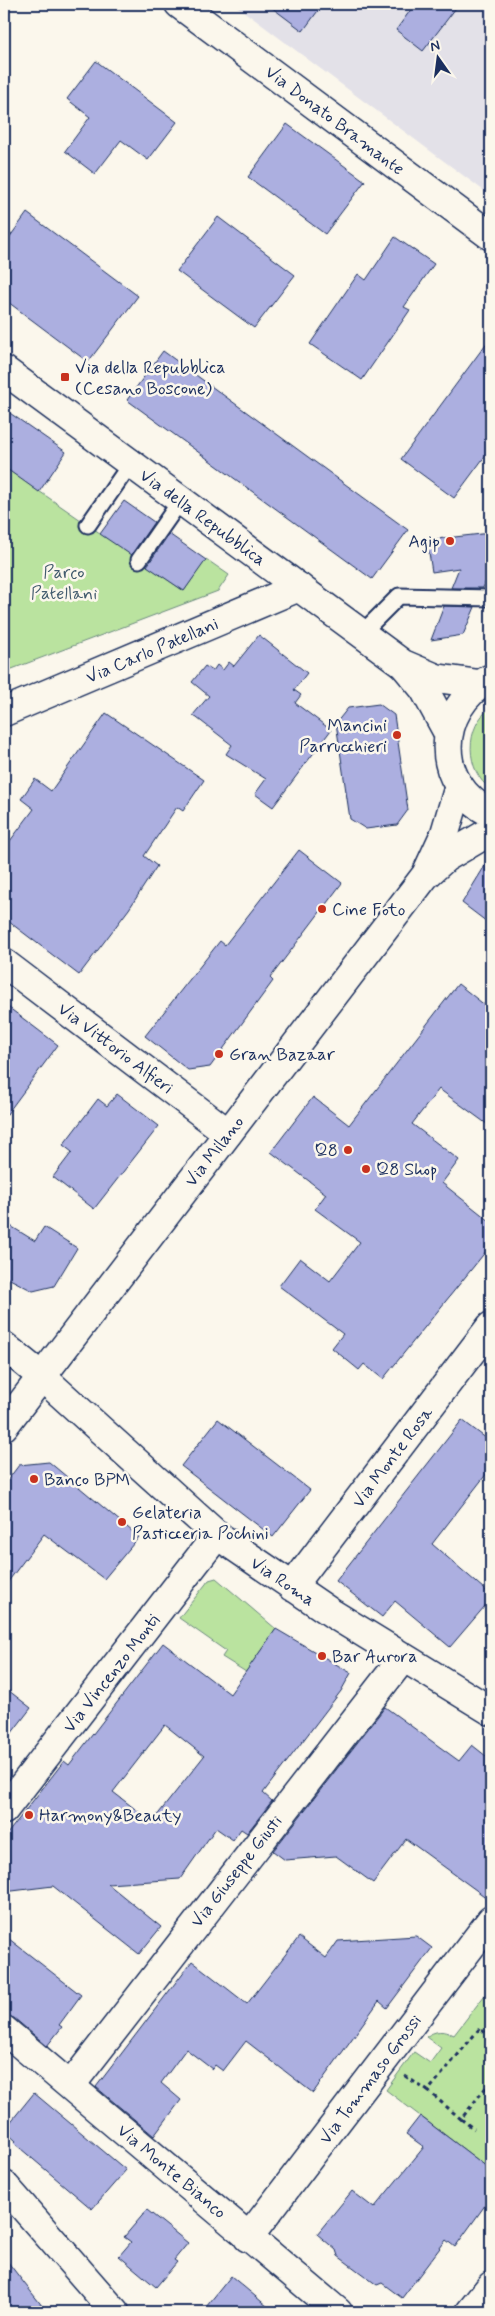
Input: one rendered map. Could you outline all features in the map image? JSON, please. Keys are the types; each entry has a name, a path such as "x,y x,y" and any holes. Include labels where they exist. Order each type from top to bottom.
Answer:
{"street":[{"name":"Via Donato Bramante","path":"179,4 491,236"},
{"name":"Via della Repubblica","path":"4,370 404,664 436,678 485,681"},
{"name":"Via Carlo Patellani","path":"4,712 299,587"},
{"name":"Via della Repubblica","path":"404,664 424,689 448,733"},
{"path":"485,681 458,705 448,733 449,761 459,786 470,799 491,812"},
{"name":"Via Milano","path":"426,876 445,833 459,786"},
{"name":"Via Milano","path":"4,1426 426,876 445,858 491,831"},
{"name":"Via Vittorio Alfieri","path":"4,963 228,1133"},
{"name":"Via Monte Rosa","path":"292,1587 491,1326"},
{"name":"Via Roma","path":"4,1346 41,1376 217,1535 292,1587 403,1658 491,1711"},
{"name":"Via Vincenzo Monti","path":"4,1810 217,1535"},
{"name":"Via Giuseppe Giusti","path":"71,2085 403,1658"},
{"name":"Via Tommaso Grossi","path":"248,2238 491,1920"},
{"name":"Via Monte Bianco","path":"4,2030 230,2220 248,2238 338,2312"},
{"path":"4,2185 116,2312"},
{"path":"470,2312 491,2286"}],"lane":[{"path":"88,525 131,463"},
{"path":"139,560 181,500"},
{"path":"362,633 399,596 491,598"}],"path":[{"path":"474,2129 428,2090 480,2028 491,2038"},
{"path":"461,2119 491,2083"}],"shaded area":[{"path":"234,4 491,4 491,196 433,153"}],"green space":[{"name":"Parco Patellani","path":"4,467 184,591 206,559 229,575 218,591 4,672"},
{"path":"491,708 491,789 476,772 471,748 476,725"},
{"path":"216,1578 276,1629 246,1672 222,1657 226,1651 179,1618 209,1580"},
{"path":"491,1987 491,2170 386,2090 414,2052 430,2063 441,2048 426,2037 440,2032 454,2035"}],"building":[{"path":"267,4 323,4 303,31"},
{"path":"415,4 459,4 423,51 396,30"},
{"path":"96,61 177,122 148,160 121,140 95,174 65,151 90,117 67,99"},
{"path":"287,124 365,181 325,234 248,177"},
{"path":"27,213 138,296 88,362 4,299 4,245"},
{"path":"218,217 295,275 254,328 177,271"},
{"path":"395,237 434,264 404,307 410,310 362,380 310,344 358,274 366,280"},
{"path":"491,337 491,448 454,498 401,459"},
{"path":"163,351 408,530 372,579 127,400"},
{"path":"4,409 66,452 39,492 4,467"},
{"path":"124,501 154,522 131,555 100,534"},
{"path":"491,533 491,568 483,588 451,588 459,568 432,572 427,540"},
{"path":"169,534 206,560 184,591 147,566"},
{"path":"444,606 475,607 463,635 431,640"},
{"path":"259,635 307,673 294,690 301,695 295,703 331,730 273,807 255,794 266,779 226,754 232,745 193,715 209,696 192,682 205,666 213,671 217,665 223,670 229,662 234,666"},
{"path":"379,704 394,715 408,810 397,825 366,829 350,819 336,723 348,708"},
{"path":"106,713 204,780 183,811 177,807 144,856 157,866 129,909 79,975 4,918 4,849 34,809 21,799 35,779 51,791"},
{"path":"299,850 342,883 270,978 273,981 210,1067 188,1070 145,1036 220,941 225,945"},
{"path":"491,856 491,925 462,903"},
{"path":"458,984 491,1010 491,1127 439,1089 412,1124 459,1160 442,1183 491,1222 491,1245 383,1379 364,1364 359,1370 332,1348 343,1334 279,1286 300,1258 330,1281 360,1242 315,1209 326,1194 271,1152 313,1097 349,1125"},
{"path":"4,1004 58,1045 4,1118"},
{"path":"117,1094 159,1126 94,1209 53,1177 72,1152 63,1145 98,1099 107,1106"},
{"path":"4,1222 35,1241 44,1227 77,1248 54,1286 33,1291 4,1276"},
{"path":"218,1419 310,1490 273,1537 181,1466"},
{"path":"462,1420 491,1442 491,1468 432,1544 491,1595 491,1599 450,1647 395,1601 382,1617 336,1581"},
{"path":"49,1462 139,1537 104,1579 44,1534 4,1587 4,1485 19,1465"},
{"path":"276,1629 351,1673 341,1691 263,1793 272,1801 247,1833 241,1829 233,1840 216,1828 180,1879 108,1884 161,1927 139,1954 53,1886 4,1892 4,1838 64,1761 69,1765 163,1643 230,1694","holes":["165,1725 204,1756 152,1822 113,1792"]},
{"path":"4,1687 31,1708 4,1743"},
{"path":"385,1707 459,1761 472,1745 491,1760 491,1901 406,1839 373,1883 336,1856 285,1860 273,1851"},
{"path":"4,1935 81,1995 59,2025 62,2027 47,2046 14,2018 4,2015"},
{"path":"416,1936 432,1948 387,2008 379,2001 313,2093 246,2041 223,2071 215,2065 212,2069 186,2049 161,2083 181,2100 154,2136 96,2087 192,1961 247,2004 299,1937 326,1958 338,1941"},
{"path":"34,2093 126,2170 92,2209 14,2143 16,2141 4,2130"},
{"path":"420,2116 491,2170 491,2197 455,2247 446,2240 402,2298 382,2283 377,2285 338,2256 336,2250 317,2234 352,2191 374,2208 424,2147 406,2134"},
{"path":"147,2210 188,2243 174,2260 177,2262 156,2287 119,2256 131,2242 124,2237"},
{"path":"4,2257 24,2283 47,2312 4,2312"},
{"path":"231,2276 274,2312 202,2312"}],"place":[{"name":"Via della Repubblica (Cesano Boscone)","path":"65,377"},
{"name":"Agip","path":"450,541"},
{"name":"Mancini Parrucchieri","path":"397,735"},
{"name":"Cine Foto","path":"322,909"},
{"name":"Gran Bazaar","path":"219,1054"},
{"name":"Q8","path":"348,1150"},
{"name":"Q8 Shop","path":"366,1169"},
{"name":"Banco BPM","path":"34,1479"},
{"name":"Gelateria Pasticceria Pochini","path":"122,1522"},
{"name":"Bar Aurora","path":"322,1656"},
{"name":"Harmony&Beauty","path":"29,1815"}]}
